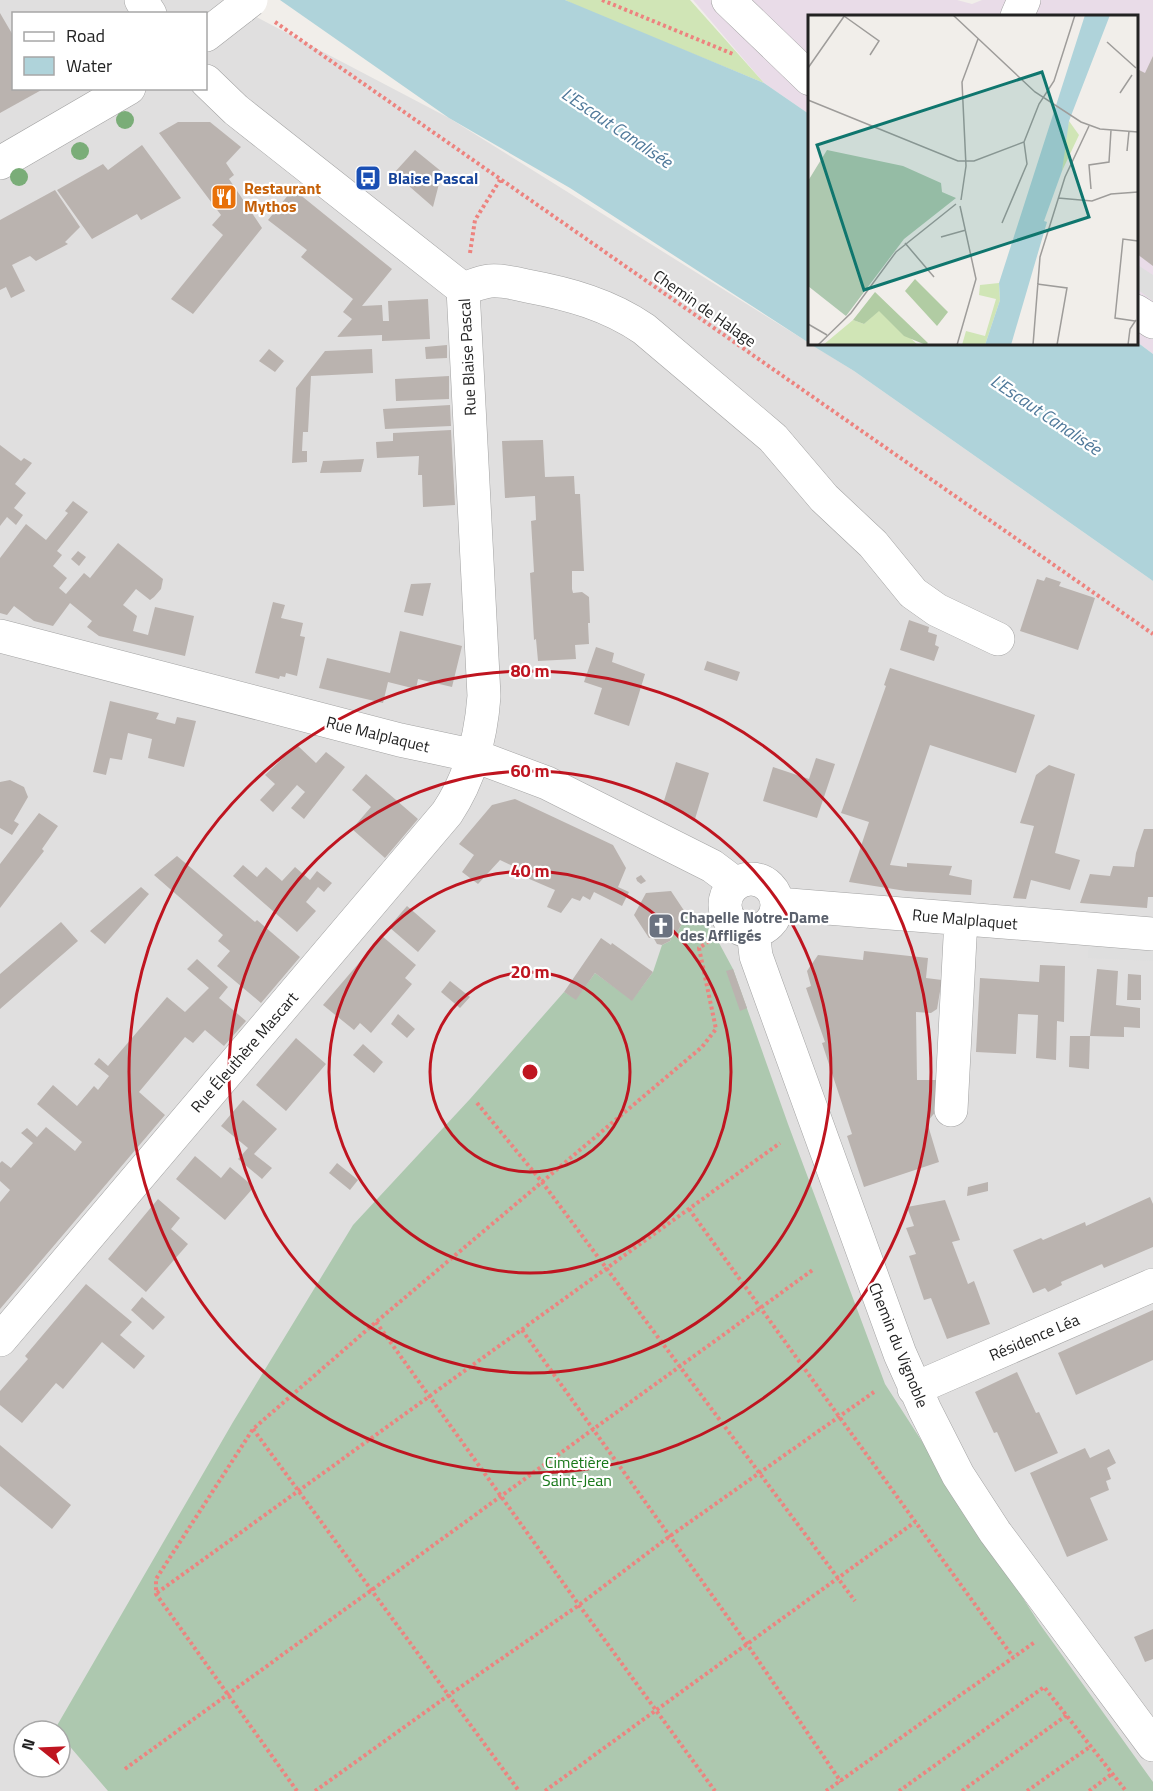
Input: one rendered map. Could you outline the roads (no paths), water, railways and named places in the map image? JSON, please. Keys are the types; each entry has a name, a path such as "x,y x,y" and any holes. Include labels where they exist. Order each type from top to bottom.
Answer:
{"street":[{"path":"728,0 808,77"},
{"path":"1017,15 1024,0"},
{"path":"207,34 255,9"},
{"name":"Rue Blaise Pascal","path":"207,82 236,110 464,289 484,696 475,756"},
{"path":"0,163 126,90"},
{"path":"464,289 483,282 507,282 572,295 628,318 773,438 824,498 873,544 913,593 937,610 998,639"},
{"path":"1138,311 1153,322"},
{"name":"Rue Malplaquet","path":"0,636 377,734 475,756 547,783 712,866 736,884"},
{"name":"Rue Éleuthère Mascart","path":"0,1340 435,829 459,796 475,756"},
{"path":"750,879 768,886 777,904 775,916 764,928 744,928 727,916 725,905 728,893 736,884 750,879"},
{"name":"Rue Malplaquet","path":"777,904 1153,934"},
{"path":"951,1110 961,919"},
{"name":"Chemin du Vignoble","path":"744,928 914,1389 958,1475 995,1532 1153,1745"},
{"name":"Résidence Léa","path":"914,1389 1153,1285"}],"water":[{"name":"L'Escaut Canalisée","path":"280,0 565,0 764,83 808,113 808,342 570,188 449,118"},
{"name":"L'Escaut Canalisée","path":"1138,343 1153,354 1153,581 854,371 812,345 1138,345"}],"place":[{"name":"Blaise Pascal","path":"368,178"},
{"name":"Restaurant Mythos","path":"224,197"},
{"name":"Chapelle Notre-Dame des Affligés","path":"661,926"}],"park label":[{"name":"Cimetière Saint-Jean","path":"577,1471"}]}
